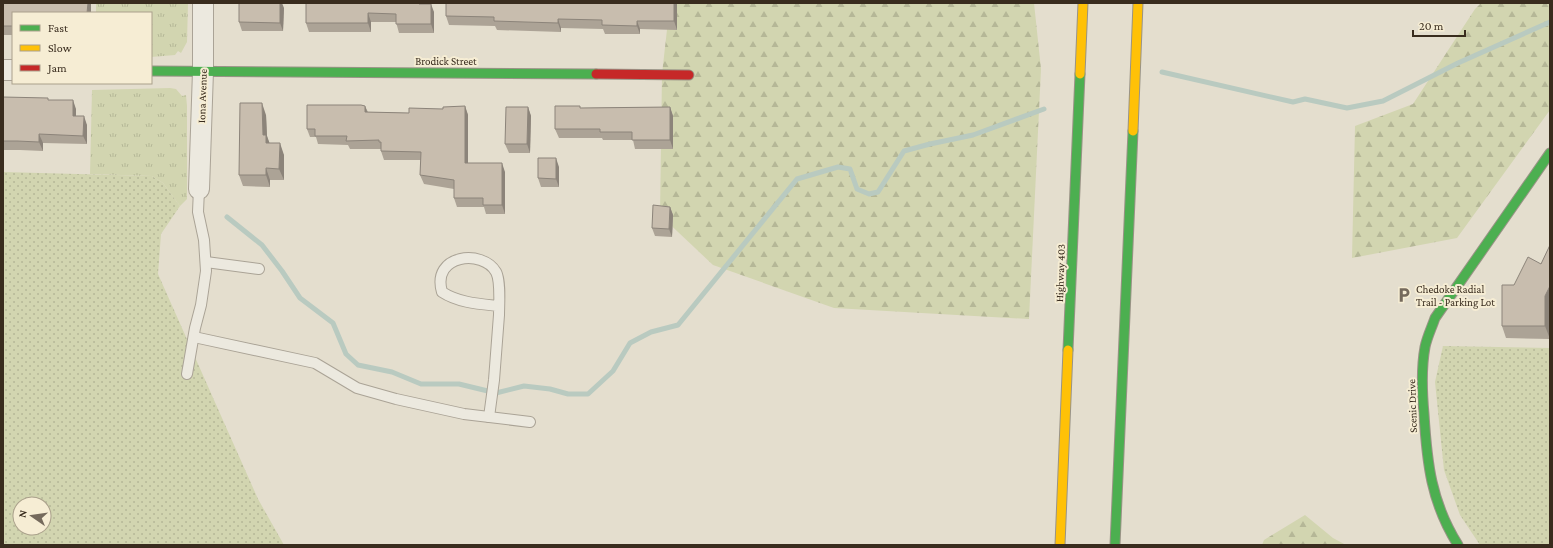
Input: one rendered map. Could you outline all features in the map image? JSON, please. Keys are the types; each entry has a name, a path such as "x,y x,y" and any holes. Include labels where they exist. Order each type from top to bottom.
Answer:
{"main road":[{"name":"Highway 403","path":"1060,545 1083,3"},
{"path":"1115,545 1138,3"},
{"name":"Brodick Street","path":"152,71 689,75"},
{"name":"Scenic Drive","path":"1458,545 1446,526 1435,497 1426,454 1422,386 1425,346 1435,318 1550,153"}],"street":[{"name":"Iona Avenue","path":"199,189 203,71 203,3"}],"lane":[{"path":"187,374 201,305 206,271 204,240 198,212 199,189"},
{"path":"489,417 494,380 499,306 499,289 496,272 485,262 470,259 458,259 450,263 442,273 440,283 442,292 448,296 472,303 499,306"},
{"path":"206,262 259,268"},
{"path":"194,337 315,363 357,388 396,399 444,411 530,422"}],"green space":[{"path":"96,3 188,3 187,42 181,53 178,51 175,55 152,57 152,12 96,12"},
{"path":"670,3 1034,3 1041,69 1029,319 834,308 713,265 660,215 662,74"},
{"path":"1481,3 1550,3 1550,110 1457,238 1352,258 1355,126 1413,104 1475,9"},
{"path":"176,89 182,96 186,95 187,106 187,199 180,206 163,183 152,176 90,174 92,90"},
{"path":"3,172 152,176 163,183 180,206 161,234 158,274 258,499 284,545 3,545"},
{"path":"1443,346 1550,348 1550,545 1480,545 1460,515 1444,470 1435,382"},
{"path":"1305,515 1333,538 1346,545 1262,545 1264,540"}],"building":[{"path":"3,3 88,3 87,12 12,12 12,26 3,26"},
{"path":"239,3 280,3 280,23 239,22"},
{"path":"306,3 431,4 431,24 396,24 396,14 368,13 368,23 306,23"},
{"path":"446,3 674,3 674,21 637,21 637,26 602,25 602,20 558,19 558,23 494,21 494,17 446,16"},
{"path":"3,97 73,100 73,116 84,116 83,136 39,134 39,142 3,141"},
{"path":"240,103 262,103 263,135 266,135 266,143 280,143 279,169 266,168 266,175 239,175"},
{"path":"307,105 361,105 365,106 365,112 409,113 409,108 443,109 443,107 465,106 465,163 502,163 502,205 483,205 483,198 454,198 454,180 420,175 421,152 381,151 381,142 379,142 379,140 346,141 347,136 315,136 315,129 307,129"},
{"path":"555,106 580,106 580,108 670,107 670,140 632,140 632,132 600,132 600,129 555,129"},
{"path":"506,107 528,107 527,144 505,144"},
{"path":"538,158 556,158 556,179 538,178"},
{"path":"653,205 670,207 669,229 652,228"},
{"path":"1550,245 1550,286 1545,296 1545,326 1502,326 1502,285 1514,285 1528,257 1541,264"}],"waterway":[{"path":"1162,72 1293,102 1305,99 1347,108 1383,101 1458,63 1550,22"},
{"path":"227,217 262,245 300,298 333,323 346,354 358,365 392,372 421,384 459,384 496,393 524,386 550,389 568,394 588,394 613,371 630,343 651,332 678,325 797,179 838,167 850,169 857,189 869,194 878,192 904,151 973,135 1044,109"}],"traffic: fast":[{"path":"152,71 596,74"},
{"path":"1068,350 1080,74"},
{"path":"1115,545 1133,131"},
{"path":"1458,545 1449,529 1436,498 1429,466 1422,389 1422,372 1425,347 1435,318 1550,153"}],"traffic: slow":[{"path":"1080,74 1083,3"},
{"path":"1133,131 1138,3"},
{"path":"1060,545 1068,350"}],"traffic: jam":[{"path":"596,74 689,75"}],"place":[{"name":"Chedoke Radial Trail - Parking Lot","path":"1404,295"}]}
